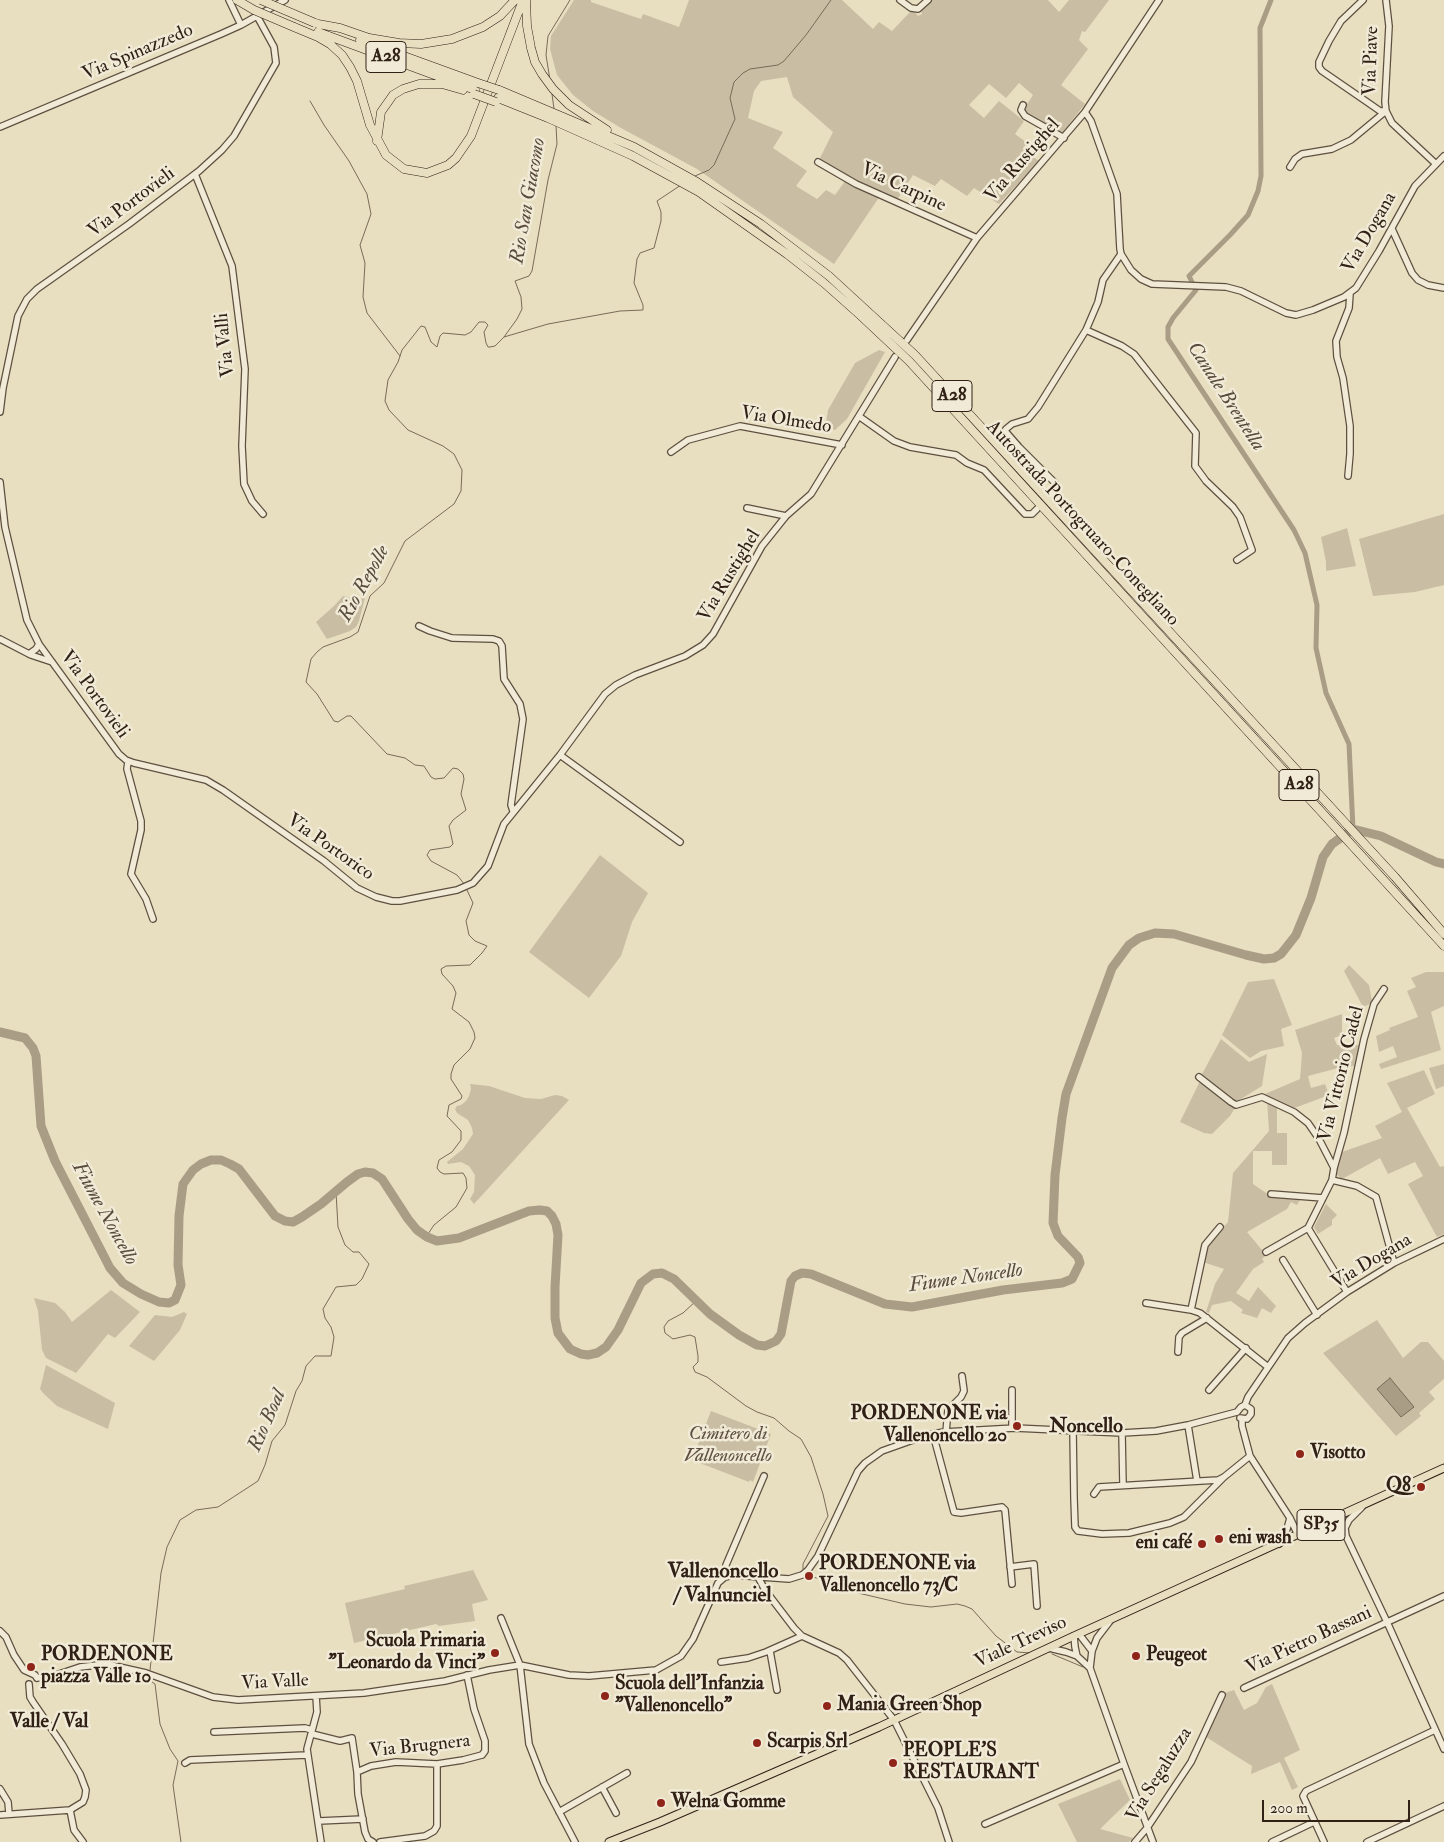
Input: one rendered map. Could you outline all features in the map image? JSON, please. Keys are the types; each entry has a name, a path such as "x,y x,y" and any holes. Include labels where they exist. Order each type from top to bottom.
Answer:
{"highway":[{"path":"238,0 254,10 296,25 318,37 342,55 357,81 370,125 386,155 404,169 427,173 448,165 456,158 471,136 522,0"},
{"name":"Autostrada Portogruaro-Conegliano","path":"261,0 476,89"},
{"path":"316,23 340,28 369,38 399,43 421,44 452,40 483,27 500,16 515,0"},
{"path":"526,0 527,26 535,62 558,95 592,122 648,150 670,169"},
{"name":"Autostrada Portogruaro-Conegliano","path":"296,25 548,114 563,125 633,156 670,169"},
{"path":"377,141 381,112 393,95 403,89 419,84 442,84 476,89 498,97"},
{"name":"Autostrada Portogruaro-Conegliano","path":"498,97 526,109 562,116 634,148 702,189 824,283 909,361 1396,877 1444,934"},
{"name":"Autostrada Portogruaro-Conegliano","path":"1155,623 1444,946"}],"main road":[{"name":"Viale Treviso","path":"609,1842 660,1822 894,1720 1444,1468"}],"street":[{"path":"229,0 241,25"},
{"name":"Via Spinazzedo","path":"0,127 241,25 285,0"},
{"path":"900,0 911,8 918,9 928,0"},
{"name":"Via Rustighel","path":"907,340 977,238 1010,197 1085,112 1159,0"},
{"path":"1363,0 1341,21 1328,41 1319,62 1319,67 1380,111 1386,111"},
{"name":"Via Piave","path":"1386,0 1389,26 1386,111 1392,123 1436,164"},
{"name":"Via Portovieli","path":"0,412 18,316 27,299 37,289 196,174 228,144 276,63 274,47 257,16"},
{"path":"1023,105 1021,110 1024,116 1064,138"},
{"path":"1290,168 1295,159 1302,154 1332,149 1351,140 1386,111"},
{"path":"1051,497 1057,490 1055,483 1006,434 1006,429 1012,424 1028,418 1038,407 1086,330 1098,302 1103,280 1121,254 1117,194 1091,121 1085,112"},
{"name":"Via Dogana","path":"1121,254 1131,270 1147,282 1236,289 1286,314 1296,315 1313,310 1350,294 1358,285 1392,229 1415,186 1444,156"},
{"name":"Via Carpine","path":"818,162 856,184 977,238"},
{"name":"Via Valli","path":"196,174 232,266 245,369 242,446 244,484 252,501 263,514"},
{"path":"1392,229 1412,273 1418,280 1428,285 1444,288"},
{"path":"1348,476 1350,426 1343,378 1337,357 1336,341 1349,308 1350,294"},
{"path":"1086,330 1122,346 1134,354 1196,433 1195,466 1206,481 1237,512 1252,550 1237,560"},
{"name":"Via Rustighel","path":"513,812 560,755 605,694 616,684 685,656 703,645 713,634 762,546 786,516 811,494 895,358"},
{"path":"860,417 894,441 910,447 956,455 967,463 984,470 1025,514 1032,514 1037,509"},
{"path":"1350,426 1359,425"},
{"name":"Via Olmedo","path":"672,452 688,440 740,426 842,445"},
{"name":"Via Portovieli","path":"0,482 5,527 27,620 39,644 119,754 128,762 127,769 141,821 141,830 131,874 146,899 152,919"},
{"name":"Via Rustighel","path":"747,508 786,516"},
{"path":"419,626 452,638 493,639 502,646 504,680 520,704 523,719 511,805 513,812"},
{"path":"0,639 30,654 52,662"},
{"path":"30,654 39,644"},
{"path":"560,755 680,842"},
{"name":"Via Portorico","path":"128,762 206,780 324,861 357,888 376,897 392,901 457,890 481,875 488,866 504,824 513,812"},
{"name":"Via Vittorio Cadel","path":"1308,1228 1332,1180 1364,1039 1374,1004 1384,989"},
{"name":"Via Vittorio Cadel","path":"1199,1077 1236,1104 1262,1096 1294,1112 1308,1123 1319,1138 1334,1168"},
{"path":"1332,1180 1357,1186 1376,1197 1394,1263"},
{"path":"1271,1194 1323,1198"},
{"path":"1190,1310 1205,1245 1220,1227"},
{"path":"1266,1252 1308,1228 1348,1292"},
{"name":"Via Dogana","path":"1245,1406 1248,1397 1288,1338 1348,1292 1394,1263 1444,1239"},
{"path":"1283,1260 1317,1315"},
{"path":"1146,1302 1190,1310 1207,1318 1268,1367"},
{"path":"1178,1352 1179,1338 1182,1333 1207,1318"},
{"path":"1209,1390 1246,1348"},
{"path":"946,1432 948,1410 961,1397 964,1391 962,1376"},
{"path":"1012,1390 1012,1428"},
{"name":"Via Dogana","path":"1238,1412 1241,1406 1251,1409 1251,1414 1246,1419 1242,1419"},
{"path":"520,1665 575,1675 656,1670 681,1656 693,1639 718,1583 725,1577 758,1576 789,1579 802,1575 818,1556 850,1485 865,1463 878,1454 903,1442 933,1434 1012,1428 1122,1432 1156,1430 1188,1425 1238,1412 1242,1419 1250,1456 1290,1518 1298,1535"},
{"path":"1188,1425 1197,1481"},
{"path":"1073,1430 1075,1527 1078,1531 1102,1534 1129,1533 1170,1523 1184,1517 1224,1477 1250,1456"},
{"path":"1122,1432 1123,1485"},
{"path":"933,1434 954,1512 961,1513 1002,1506 1005,1510 1012,1584"},
{"path":"725,1577 726,1565 764,1476"},
{"path":"1094,1494 1099,1487 1218,1480 1224,1477"},
{"path":"1345,1528 1349,1520 1363,1506"},
{"path":"1279,1544 1287,1529 1290,1518"},
{"path":"1338,1530 1336,1525 1338,1518 1342,1521 1346,1536 1444,1749"},
{"path":"1313,1529 1332,1528 1346,1536"},
{"path":"1010,1567 1034,1564 1037,1606"},
{"path":"758,1576 777,1607 802,1636 839,1653 855,1668 894,1720 938,1808 949,1842"},
{"name":"Via Pietro Bassani","path":"1244,1688 1444,1596"},
{"path":"501,1618 520,1665 529,1744 544,1783 575,1842"},
{"path":"1110,1620 1097,1638 1092,1651 1090,1668 1153,1842"},
{"path":"0,1631 6,1636 20,1664 29,1674 35,1675 34,1684 29,1684"},
{"path":"1077,1635 1092,1651"},
{"path":"1077,1635 1074,1647 1077,1656"},
{"path":"721,1662 748,1658 770,1651 802,1636"},
{"path":"1048,1648 1077,1656 1090,1668"},
{"path":"770,1651 777,1690"},
{"name":"Via Valle","path":"36,1678 53,1676 80,1667 106,1664 146,1673 201,1693 226,1699 275,1699 364,1693 445,1680 520,1665"},
{"path":"0,1815 70,1810 83,1802 86,1790 72,1760 30,1697 29,1684 26,1679 29,1674"},
{"name":"Via Brugnera","path":"373,1842 368,1840 363,1819 358,1794 357,1772 371,1766 396,1762 437,1764 472,1758 482,1755 485,1751 485,1741 474,1709 467,1675"},
{"name":"Via Segaluzza","path":"1134,1842 1147,1828 1191,1762 1222,1695"},
{"path":"316,1696 317,1712 306,1749 321,1842"},
{"path":"214,1732 306,1728 312,1732 340,1741 352,1738 357,1772"},
{"path":"1324,1842 1303,1796 1311,1787 1435,1730"},
{"path":"185,1762 190,1760 307,1755"},
{"path":"380,1842 425,1836 434,1831 437,1826 437,1764"},
{"path":"985,1824 1124,1764"},
{"path":"559,1812 627,1773"},
{"path":"602,1787 616,1813"},
{"path":"0,1789 8,1802 9,1814"},
{"path":"1367,1842 1444,1806"},
{"path":"70,1810 74,1830 83,1842"},
{"path":"319,1821 363,1819"},
{"path":"1272,1842 1314,1822"}],"green space":[{"path":"574,0 591,0 591,2 641,19 643,14 679,27 689,0 842,0 873,29 879,22 892,31 910,12 914,11 918,16 922,14 921,10 931,0 1048,0 1059,12 1069,0 1109,0 1085,32 1082,31 1079,40 1088,49 1061,85 1085,104 1062,133 1024,113 1024,109 1033,95 1019,83 1006,98 989,84 969,105 984,118 999,101 1024,121 1015,134 1030,145 1026,152 1039,161 999,204 974,188 967,196 941,179 935,186 913,175 897,200 882,193 834,264 697,169 621,128 593,111 573,95 557,75 550,49 551,36","holes":["787,77 793,97 833,132 820,158 822,162 848,177 835,195 826,190 817,199 796,186 807,171 773,148 783,132 748,118 754,91 761,81"]},
{"path":"879,350 885,352 847,419 835,430 828,428 826,423 828,410 855,363"},
{"path":"1444,514 1444,585 1415,592 1373,596 1359,539"},
{"path":"1347,528 1356,566 1326,571 1321,537"},
{"path":"343,596 354,599 365,598 359,621 356,627 350,631 327,639 316,622"},
{"path":"600,855 648,893 632,922 621,956 589,998 529,952"},
{"path":"1349,965 1369,985 1372,1001 1370,1004 1363,1007 1344,971"},
{"path":"1426,972 1444,972 1444,1006 1431,1012 1441,1050 1381,1069 1379,1064 1397,1057 1393,1046 1379,1052 1376,1036 1390,1030 1389,1028 1418,1017 1407,991 1416,987 1411,978"},
{"path":"1274,979 1292,1025 1281,1029 1284,1046 1261,1051 1250,1058 1222,1035 1248,982"},
{"path":"1342,1014 1342,1035 1334,1038 1337,1045 1360,1045 1356,1066 1342,1067 1308,1076 1311,1088 1325,1084 1329,1095 1292,1109 1281,1103 1277,1104 1277,1133 1287,1133 1287,1165 1272,1165 1272,1151 1253,1151 1253,1184 1272,1197 1301,1198 1297,1205 1291,1202 1287,1209 1247,1232 1262,1250 1265,1256 1262,1259 1264,1262 1253,1269 1236,1293 1249,1301 1258,1287 1276,1306 1271,1313 1262,1308 1257,1318 1241,1313 1243,1310 1231,1301 1212,1305 1209,1313 1206,1312 1215,1284 1224,1269 1203,1262 1208,1245 1228,1222 1233,1173 1269,1131 1267,1100 1258,1097 1300,1079 1302,1053 1295,1030"},
{"path":"1221,1039 1249,1062 1267,1054 1262,1086 1236,1102 1202,1074"},
{"path":"1444,1064 1444,1086 1436,1089 1429,1068"},
{"path":"1424,1070 1435,1094 1407,1108 1440,1167 1444,1166 1444,1234 1437,1237 1408,1184 1423,1176 1415,1162 1388,1174 1380,1158 1342,1179 1336,1174 1342,1152 1382,1138 1375,1126 1402,1112 1387,1083"},
{"path":"1201,1079 1235,1108 1230,1116 1212,1134 1204,1133 1180,1122"},
{"path":"470,1084 489,1086 525,1098 541,1099 555,1095 569,1100 474,1204 470,1199 474,1192 475,1175 469,1166 461,1162 448,1164 447,1162 463,1149 473,1134 468,1120 457,1113 455,1109 466,1101 469,1096"},
{"path":"1326,1204 1337,1215 1332,1220 1332,1225 1318,1234 1314,1227"},
{"path":"111,1290 140,1312 115,1338 108,1334 76,1373 46,1358 42,1350 38,1311 34,1298 55,1303 72,1322"},
{"path":"184,1312 187,1314 180,1330 154,1361 129,1346 155,1315 172,1317"},
{"path":"1377,1320 1403,1358 1421,1342 1428,1342 1444,1361 1444,1379 1429,1392 1435,1399 1419,1413 1421,1416 1396,1436 1323,1353"},
{"path":"46,1365 115,1403 108,1429 57,1406 44,1394 40,1389"},
{"name":"Cimitero di Vallenoncello","path":"711,1411 771,1434 753,1482 692,1460"},
{"path":"473,1570 488,1600 472,1604 475,1621 439,1626 436,1624 354,1643 345,1603 405,1589 404,1586"},
{"path":"1272,1684 1300,1750 1284,1758 1298,1787 1292,1790 1280,1762 1251,1774 1252,1766 1206,1737 1225,1693 1234,1690 1244,1710 1257,1703 1266,1687"},
{"path":"1120,1779 1130,1800 1100,1829 1133,1838 1129,1842 1077,1842 1058,1804"}],"shaded area":[{"path":"1390,1378 1414,1407 1401,1417 1377,1389"}],"waterway":[{"name":"Rio San Giacomo","path":"550,80 546,55 548,36 570,0"},
{"name":"Rio Repolle","path":"695,176 709,170 714,165 735,119 730,98 734,82 750,69 778,65 784,61 806,35 831,0"},
{"name":"Canale Brentella","path":"1271,0 1260,28 1261,176 1258,191 1248,215 1189,276 1196,290 1173,318 1168,327 1168,339 1294,530 1305,553 1317,605 1316,648 1326,693 1349,744 1353,829"},
{"name":"Rio San Giacomo","path":"552,94 554,109"},
{"path":"310,101 349,161 367,194 371,214 360,245 365,263 363,297 367,313 400,356"},
{"name":"Rio San Giacomo","path":"504,337 522,309 521,297 515,281 529,276 532,271 548,180 557,144 556,126"},
{"name":"Rio Repolle","path":"465,885 457,875 431,861 427,855 430,850 450,847 453,844 449,826 453,820 466,810 461,794 463,774 458,769 453,768 444,778 435,779 431,777 424,766 415,765 405,758 387,754 351,716 347,716 338,722 334,721 317,694 306,682 311,659 317,652 323,647 358,632 370,596 384,583 405,541 454,504 461,491 462,470 454,454 443,446 408,430 389,410 385,401 388,380 402,350 421,326 425,327 431,342 437,347 440,336 443,333 465,335 471,332 479,322 485,322 488,325 484,332 486,343 490,347 495,346 504,337 548,324 620,311 643,310 643,305 634,283 637,259 640,253 654,248 661,221 661,212 657,201 681,185"},
{"name":"Fiume Noncello","path":"0,1032 25,1038 33,1048 36,1056 41,1126 55,1161 110,1268 123,1283 159,1302 169,1303 175,1300 181,1285 178,1265 179,1216 183,1184 193,1170 201,1164 211,1160 221,1160 239,1169 275,1216 285,1221 293,1222 302,1217 358,1174 365,1172 373,1173 382,1179 417,1230 437,1241 459,1238 529,1211 547,1211 556,1224 558,1235 555,1287 555,1318 558,1333 570,1349 581,1354 597,1353 606,1347 618,1330 641,1283 653,1274 662,1273 674,1279 710,1314 739,1335 757,1345 765,1346 776,1341 781,1334 791,1281 795,1276 802,1273 811,1274 885,1304 912,1307 1003,1290 1062,1283 1072,1279 1080,1263 1078,1257 1058,1236 1053,1223 1055,1175 1066,1094 1112,968 1129,945 1139,938 1155,933 1174,934 1246,955 1264,959 1274,958 1281,954 1296,935 1311,898 1323,857 1332,844 1353,829 1381,836 1444,864"},
{"name":"Rio Repolle","path":"426,1237 434,1225 456,1207 467,1188 466,1178 463,1173 444,1174 437,1168 439,1160 452,1152 461,1140 461,1131 447,1116 449,1105 461,1099 462,1096 451,1079 451,1074 454,1065 470,1049 475,1038 469,1022 452,1009 456,993 453,986 442,974 441,969 446,966 470,965 487,946 475,941 469,935 466,921 473,903 466,888"},
{"name":"Rio Boal","path":"150,1670 161,1573 167,1547 180,1520 196,1510 218,1507 258,1481 272,1441 285,1425 306,1366 315,1356 331,1356 334,1337 323,1309 336,1287 356,1285 362,1279 369,1264 359,1252 353,1252 345,1245 338,1227 336,1192"},
{"path":"696,1301 683,1313 668,1321 664,1327 665,1333 673,1339 690,1335 695,1337 698,1356 698,1362 693,1367 695,1372 707,1377 746,1406 774,1418 801,1439 811,1457 828,1516 803,1564 803,1569"},
{"path":"810,1576 858,1593 905,1604 931,1607 957,1604 965,1606 972,1609 996,1636 1017,1652 1030,1653"},
{"path":"1052,1654 1083,1667"},
{"name":"Rio Boal","path":"149,1680 155,1684 160,1724 170,1749 178,1761 173,1785 181,1842"}],"place":[{"name":"PORDENONE via Vallenoncello 20","path":"1017,1426"},
{"name":"Visotto","path":"1300,1454"},
{"name":"Q8","path":"1421,1487"},
{"name":"eni wash","path":"1219,1539"},
{"name":"eni café","path":"1202,1544"},
{"name":"PORDENONE via Vallenoncello 73/C","path":"809,1576"},
{"name":"Scuola Primaria \"Leonardo da Vinci\"","path":"495,1653"},
{"name":"Peugeot","path":"1136,1656"},
{"name":"PORDENONE piazza Valle 10","path":"31,1667"},
{"name":"Scuola dell’Infanzia \"Vallenoncello\"","path":"605,1696"},
{"name":"Mania Green Shop","path":"827,1706"},
{"name":"Scarpis Srl","path":"757,1743"},
{"name":"PEOPLE'S RESTAURANT","path":"893,1763"},
{"name":"Welna Gomme","path":"661,1803"}],"district":[{"name":"Noncello","path":"1086,1428"},
{"name":"Vallenoncello / Valnunciel","path":"723,1584"},
{"name":"Valle / Val","path":"49,1723"}]}
